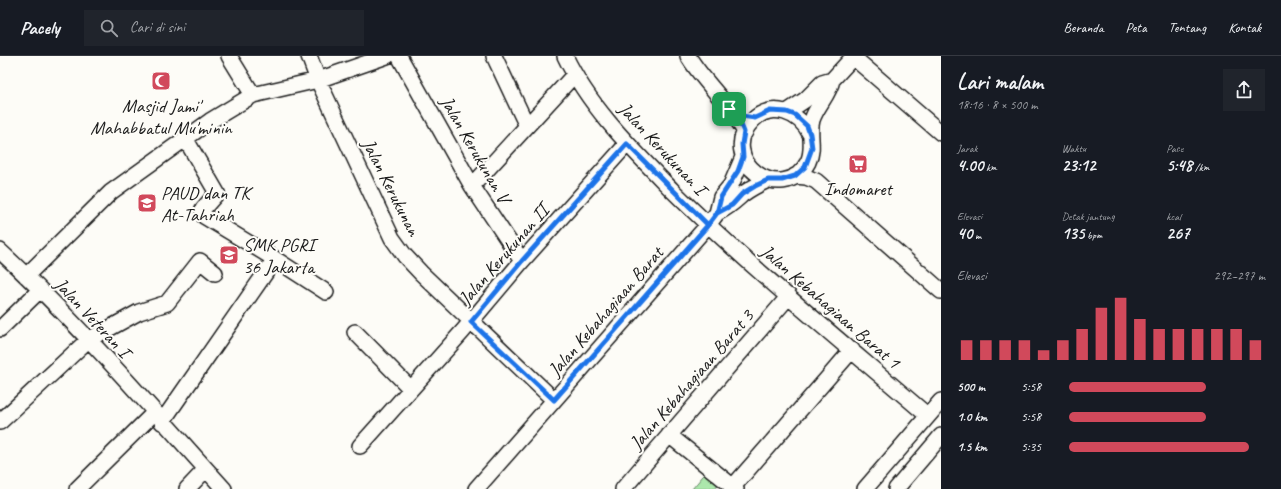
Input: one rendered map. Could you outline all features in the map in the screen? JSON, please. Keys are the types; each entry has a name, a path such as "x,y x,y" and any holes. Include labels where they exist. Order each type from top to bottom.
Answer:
{"street":[{"path":"230,56 253,95"},
{"name":"Jalan Kerukunan","path":"309,56 318,80 392,238 405,256 421,273 554,400"},
{"path":"26,276 111,192 185,138 253,95 318,80 387,56"},
{"name":"Jalan Kerukunan V","path":"400,56 472,186 522,261"},
{"path":"494,56 527,126"},
{"name":"Jalan Kerukunan I","path":"565,56 574,75 627,144 712,219"},
{"path":"787,112 805,100 822,83 832,80 853,57 939,128"},
{"path":"692,58 705,82 739,120 744,132"},
{"path":"472,186 574,75"},
{"path":"795,176 808,162 812,148 810,134 812,122 816,109 830,91 832,80"},
{"path":"729,109 742,116 755,118"},
{"path":"810,134 801,120 787,112 770,111 755,118 744,132 742,144 743,157 753,172 768,180 782,180 795,176 806,177 816,181"},
{"path":"185,138 217,193 203,209 204,216 276,259 326,292"},
{"name":"Jalan Kerukunan II","path":"360,446 627,144"},
{"name":"Jalan Kebahagiaan Barat","path":"712,219 721,197 731,185 743,157"},
{"path":"808,162 810,171 816,181 941,291"},
{"name":"Jalan Kebahagiaan Barat","path":"476,489 712,219 732,205 742,194 768,180"},
{"name":"Jalan Kebahagiaan Barat 1","path":"712,219 789,296 928,416"},
{"name":"Jalan Veteran I","path":"0,251 88,340 224,489"},
{"path":"77,489 158,418 276,259"},
{"path":"0,422 88,340 139,312 167,302 200,262 214,272"},
{"path":"0,329 40,290"},
{"name":"Jalan Kebahagiaan Barat 3","path":"623,489 789,296"},
{"path":"355,332 411,389"},
{"path":"669,435 733,488 852,350"},
{"path":"865,489 941,401"},
{"path":"896,489 941,436"},
{"path":"187,489 206,469"}],"green space":[{"path":"708,470 721,481 714,489 692,489"}],"place":[{"name":"Masjid Jami' Mahabbatul Mu'minin","path":"161,81"},
{"name":"Indomaret","path":"858,164"},
{"name":"PAUD dan TK At-Tahriah","path":"147,203"},
{"name":"SMK PGRI 36 Jakarta","path":"229,255"}],"route":[{"path":"729,109 739,120 744,132 742,144 743,157 731,185 721,197 717,213 708,225 554,400 471,322 522,261 627,144 708,225 717,213 732,205 742,194 755,186 768,180 775,181 788,179 795,176 805,167 811,155 812,141 807,126 795,115 778,110 770,111 755,118 742,116 729,109"}]}
